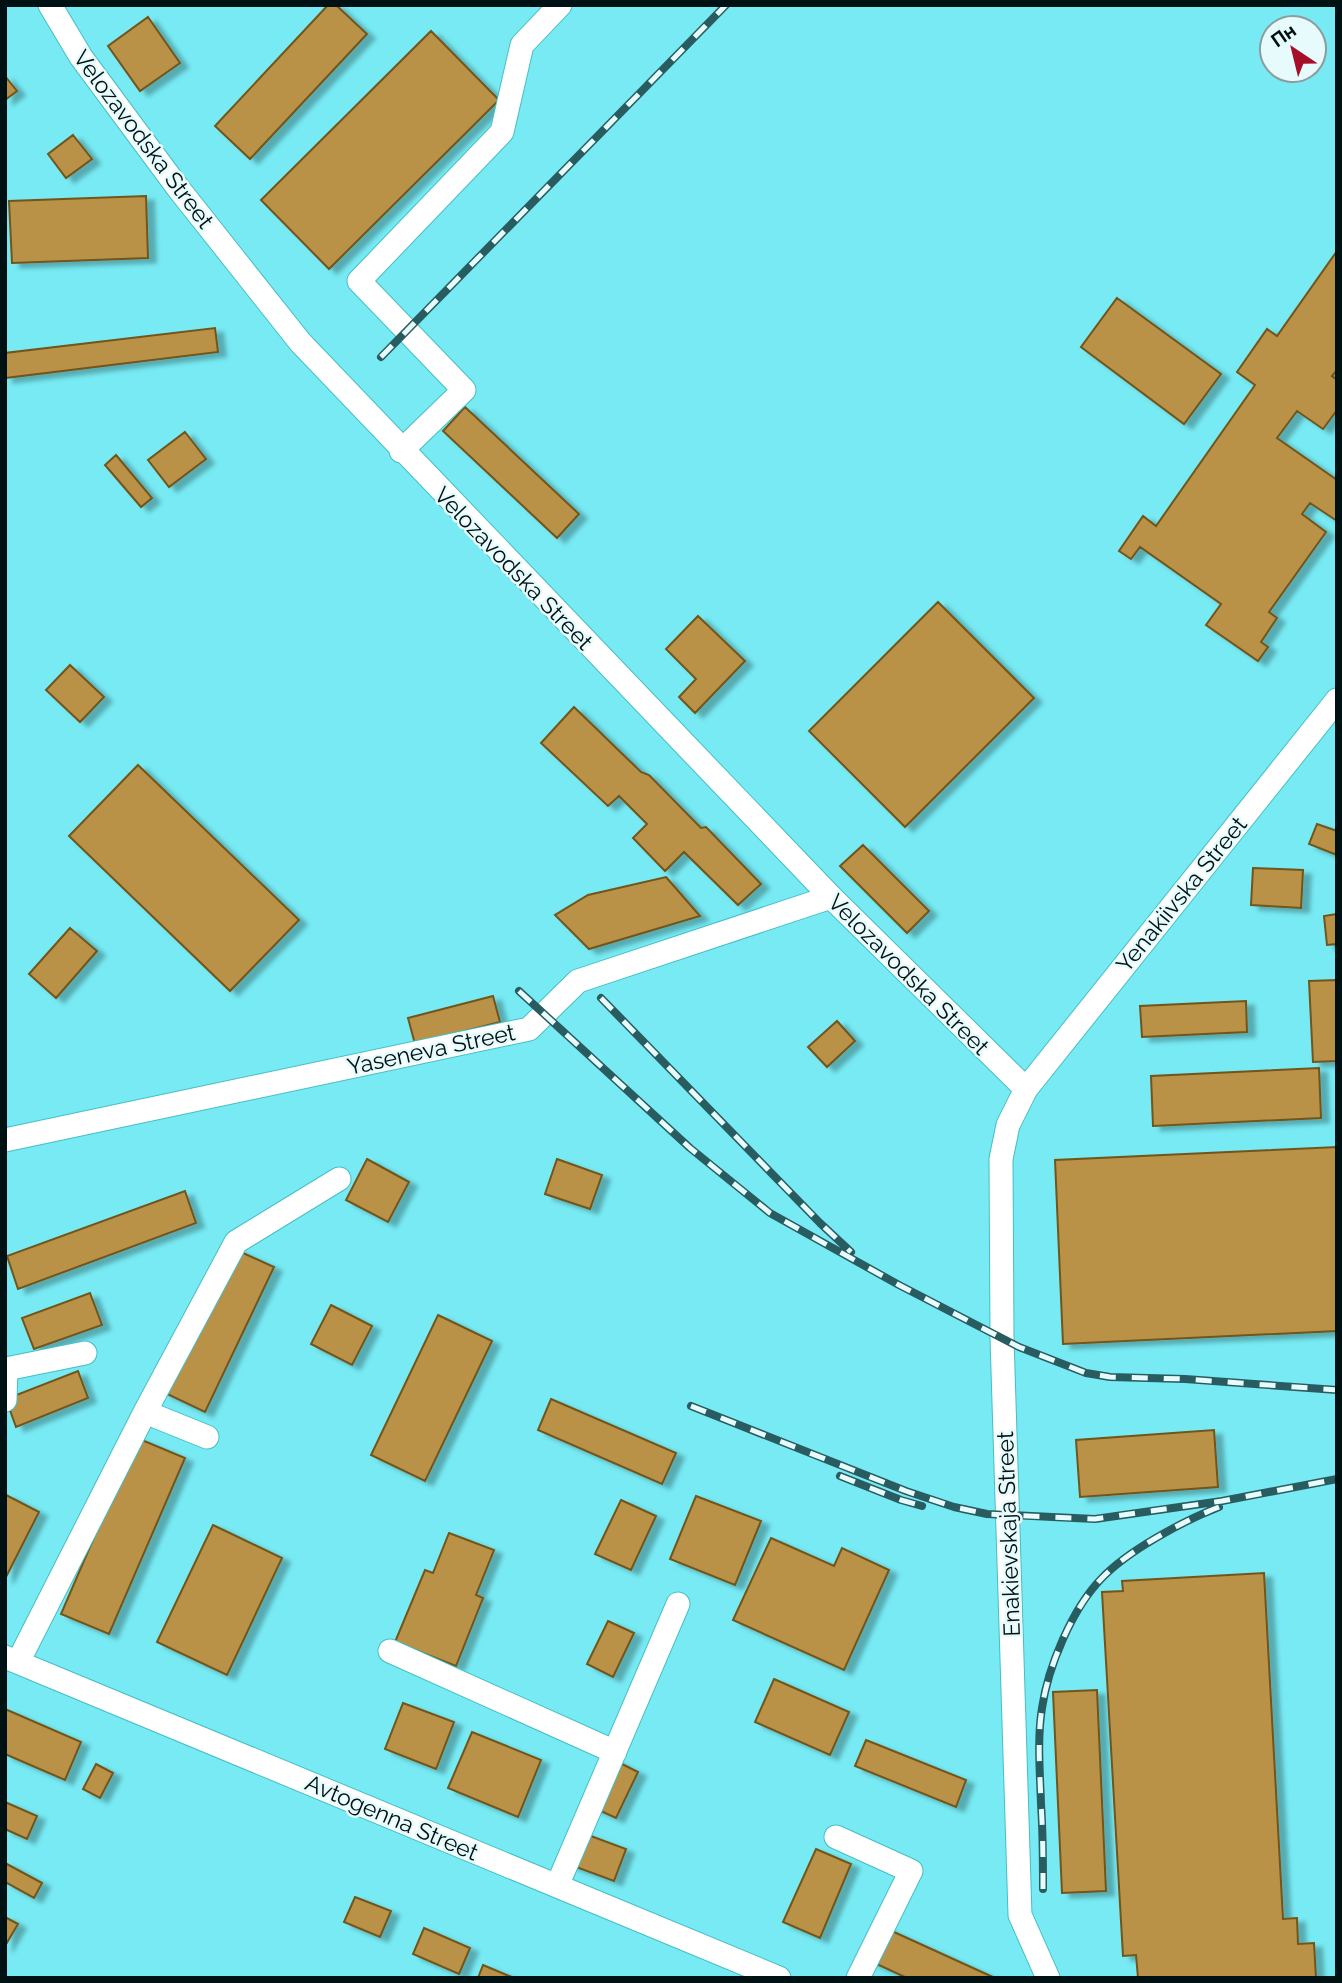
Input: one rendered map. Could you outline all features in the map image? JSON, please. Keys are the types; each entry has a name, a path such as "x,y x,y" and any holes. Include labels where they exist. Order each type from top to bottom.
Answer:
{"street":[{"name":"Velozavodska Street","path":"50,5 81,57 178,188 300,342 401,451 831,897 1026,1089"},
{"path":"401,451 464,390 359,281 502,132 522,45 560,5"},
{"name":"Yenakiivska Street","path":"1026,1089 1337,700"},
{"name":"Yaseneva Street","path":"5,1140 529,1028 579,981 831,897"},
{"name":"Enakievskaja Street","path":"1026,1089 1009,1125 1001,1159 1003,1352 1020,1915 1048,1978"},
{"path":"12,1660 236,1242 339,1179"},
{"path":"5,1400 6,1369 85,1353"},
{"path":"145,1412 207,1437"},
{"path":"557,1886 678,1604"},
{"path":"390,1651 615,1752"},
{"name":"Avtogenna Street","path":"12,1660 779,1978"},
{"path":"836,1837 911,1871 858,1978"}],"building":[{"path":"328,5 336,5 367,34 250,159 215,126"},
{"path":"148,17 180,63 140,91 108,46"},
{"path":"431,31 499,100 329,269 261,200"},
{"path":"5,76 17,91 5,100"},
{"path":"73,135 92,159 66,178 48,154"},
{"path":"146,196 148,258 12,263 9,201"},
{"path":"1337,251 1337,370 1332,376 1337,380 1337,410 1323,429 1297,411 1277,438 1337,480 1337,521 1310,503 1302,514 1326,532 1269,612 1277,618 1261,642 1268,647 1258,661 1206,625 1221,604 1140,547 1131,559 1119,551 1143,516 1156,526 1255,385 1237,372 1267,329 1277,336"},
{"path":"1117,298 1221,374 1184,424 1081,347"},
{"path":"215,328 218,352 5,378 5,353"},
{"path":"465,407 579,514 557,538 443,431"},
{"path":"185,432 206,459 169,487 148,460"},
{"path":"116,455 152,498 141,507 105,465"},
{"path":"938,602 1034,698 905,827 809,731"},
{"path":"698,616 745,661 695,713 679,697 696,679 666,649"},
{"path":"70,665 104,697 80,722 46,690"},
{"path":"574,707 641,772 649,775 701,828 706,827 761,884 738,905 684,852 665,871 633,838 647,824 619,796 608,806 541,743"},
{"path":"138,765 299,920 230,991 69,836"},
{"path":"1317,824 1337,831 1337,855 1309,844"},
{"path":"863,845 929,911 907,933 840,866"},
{"path":"1253,868 1303,870 1301,908 1251,905"},
{"path":"666,877 700,916 589,949 555,915 588,895"},
{"path":"1337,914 1337,944 1327,945 1324,916"},
{"path":"70,928 97,951 56,998 29,974"},
{"path":"1337,980 1337,1061 1313,1062 1309,981"},
{"path":"493,996 500,1022 415,1044 408,1018"},
{"path":"1246,1001 1247,1032 1142,1037 1140,1006"},
{"path":"837,1021 855,1041 827,1067 808,1047"},
{"path":"1319,1068 1321,1118 1153,1126 1151,1076"},
{"path":"1337,1147 1337,1331 1063,1344 1055,1160"},
{"path":"367,1159 409,1182 388,1222 346,1200"},
{"path":"557,1159 602,1175 590,1209 545,1194"},
{"path":"185,1191 196,1223 18,1289 7,1256"},
{"path":"232,1248 274,1267 205,1412 163,1392"},
{"path":"90,1293 102,1325 34,1349 22,1318"},
{"path":"331,1305 372,1326 352,1365 311,1344"},
{"path":"438,1315 492,1341 425,1481 371,1455"},
{"path":"78,1371 88,1398 16,1427 6,1399"},
{"path":"551,1399 676,1453 662,1484 538,1430"},
{"path":"1214,1430 1218,1487 1080,1497 1076,1440"},
{"path":"137,1438 185,1458 109,1634 61,1614"},
{"path":"6,1495 39,1512 5,1579 5,1497"},
{"path":"696,1496 761,1521 735,1585 670,1559"},
{"path":"621,1500 656,1516 631,1570 595,1554"},
{"path":"213,1525 282,1558 227,1675 157,1642"},
{"path":"449,1533 494,1550 476,1595 483,1598 456,1666 395,1642 425,1570 433,1573"},
{"path":"771,1538 834,1566 842,1548 889,1570 844,1670 733,1620"},
{"path":"1264,1573 1283,1919 1297,1918 1298,1944 1314,1943 1316,1978 1138,1978 1136,1955 1123,1956 1102,1592 1123,1591 1122,1581"},
{"path":"608,1621 634,1633 613,1677 587,1664"},
{"path":"774,1679 849,1712 830,1755 755,1722"},
{"path":"1097,1690 1106,1891 1062,1893 1053,1692"},
{"path":"403,1703 454,1722 436,1769 385,1749"},
{"path":"5,1709 81,1742 65,1780 5,1754"},
{"path":"472,1732 541,1760 518,1817 448,1788"},
{"path":"866,1740 966,1780 956,1807 855,1766"},
{"path":"614,1760 638,1772 616,1818 592,1807"},
{"path":"96,1764 113,1773 100,1798 83,1789"},
{"path":"5,1802 37,1816 27,1839 5,1829"},
{"path":"580,1832 626,1849 614,1881 568,1864"},
{"path":"816,1849 851,1864 820,1938 783,1922"},
{"path":"5,1863 42,1883 34,1898 5,1882"},
{"path":"355,1897 391,1911 380,1937 344,1922"},
{"path":"5,1917 18,1924 5,1946"},
{"path":"883,1927 995,1978 907,1978 868,1960"},
{"path":"424,1928 470,1948 459,1974 413,1954"},
{"path":"483,1965 514,1978 478,1978"}],"railway":[{"path":"381,357 726,5"},
{"path":"519,991 690,1148 770,1213 899,1285 1019,1347 1086,1373 1110,1377 1185,1379 1337,1390"},
{"path":"601,998 851,1252"},
{"path":"691,1406 906,1491 954,1507 987,1514 1095,1519 1222,1501 1337,1479"},
{"path":"840,1476 922,1506"},
{"path":"1043,1889 1040,1720 1045,1692 1063,1639 1090,1591 1112,1568 1156,1538 1219,1507"}]}
